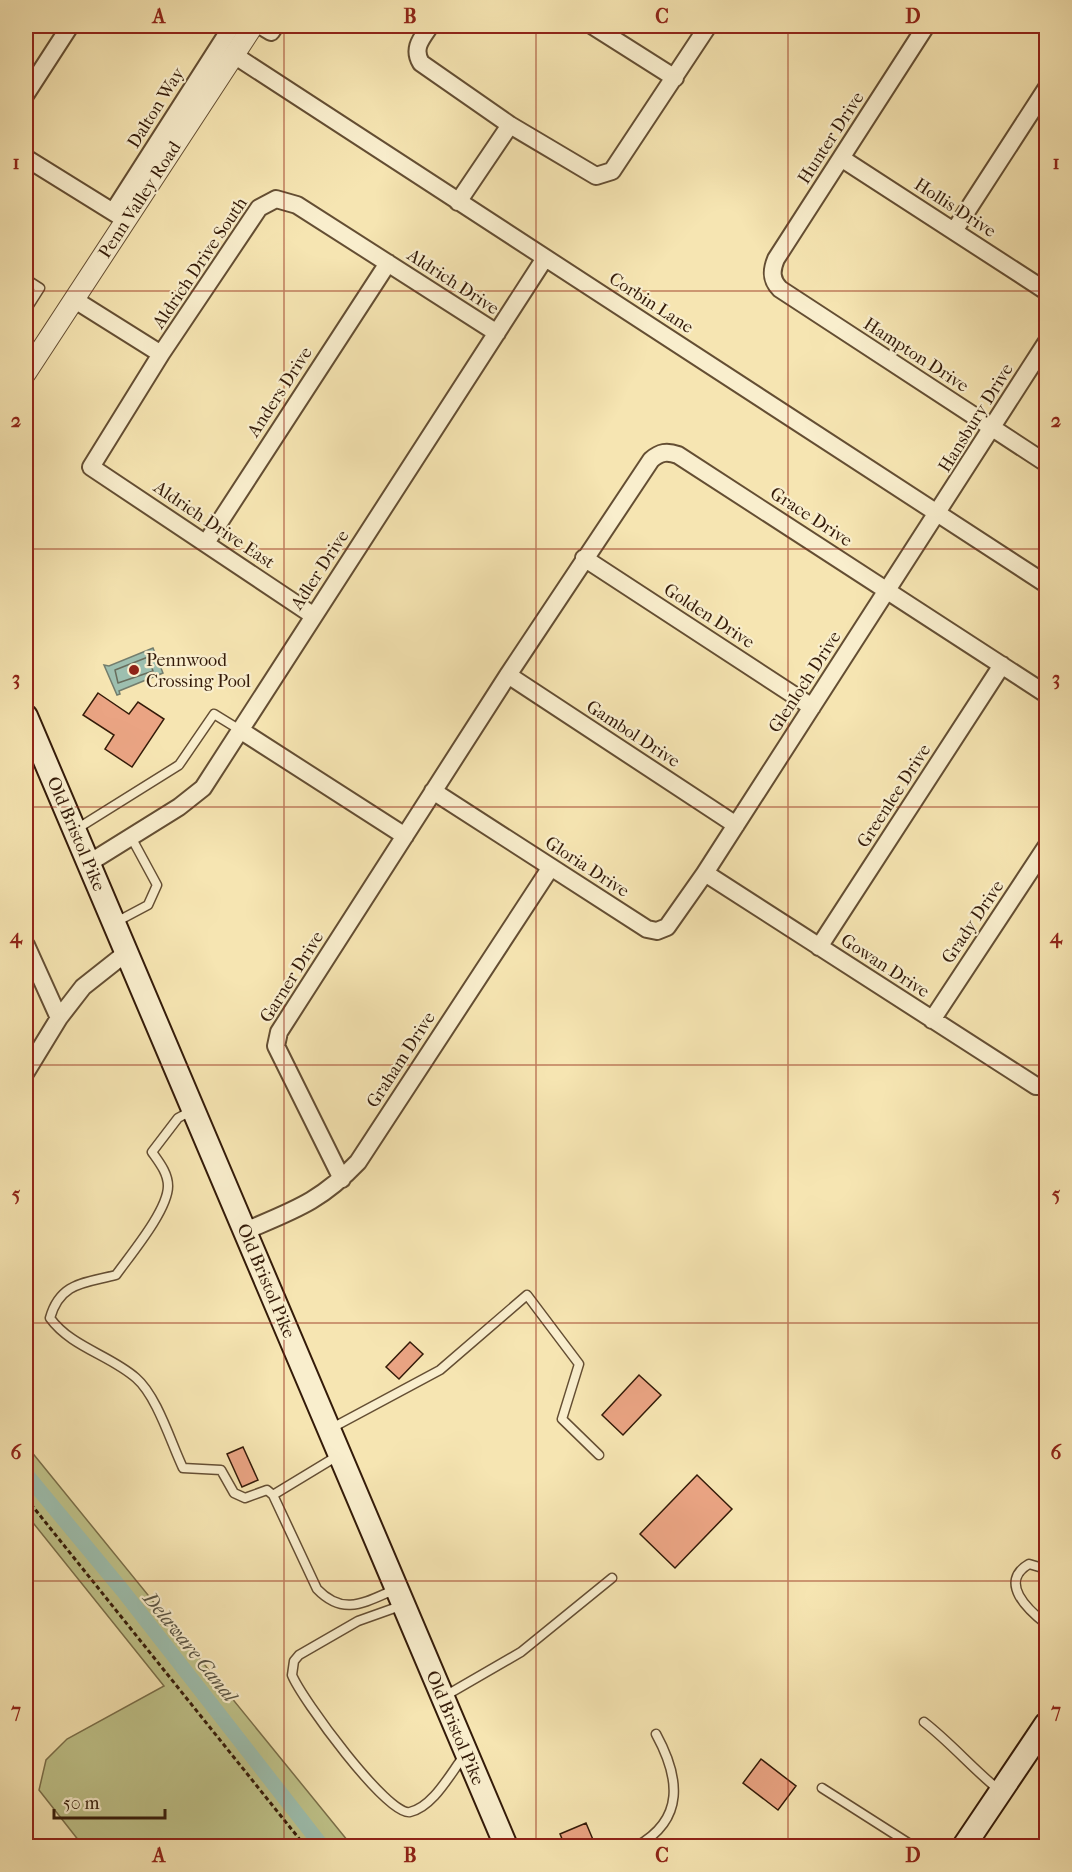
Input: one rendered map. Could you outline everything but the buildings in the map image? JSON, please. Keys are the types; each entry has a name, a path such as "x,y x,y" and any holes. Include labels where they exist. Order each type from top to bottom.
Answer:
{"main road":[{"name":"Old Bristol Pike","path":"26,716 506,1846"},
{"path":"964,1846 1047,1724"}],"street":[{"path":"26,94 70,26"},
{"name":"Dalton Way","path":"120,216 232,26"},
{"name":"Penn Valley Road","path":"26,372 75,300 120,216 253,26"},
{"path":"261,26 271,32 275,26"},
{"path":"430,26 417,46 421,63 510,126 591,175 602,176 612,171 708,26"},
{"path":"592,26 675,78"},
{"name":"Hunter Drive","path":"772,273 776,259 926,26"},
{"name":"Corbin Lane","path":"234,55 1047,584"},
{"path":"954,231 1047,89"},
{"path":"458,202 510,126"},
{"path":"26,158 120,216"},
{"name":"Hollis Drive","path":"842,158 1047,291"},
{"name":"Aldrich Drive South","path":"91,467 161,354 259,208 271,200 286,200 388,263"},
{"name":"Adler Drive","path":"89,863 194,797 240,730 545,258"},
{"name":"Aldrich Drive","path":"388,263 497,333"},
{"name":"Anders Drive","path":"206,543 388,263"},
{"name":"Hampton Drive","path":"772,273 780,289 1047,463"},
{"path":"75,300 161,354"},
{"name":"Hansbury Drive","path":"939,513 1047,343"},
{"name":"Grace Drive","path":"584,558 651,460 657,454 670,452 1047,694"},
{"name":"Aldrich Drive East","path":"91,467 314,616"},
{"name":"Glenloch Drive","path":"705,873 939,513"},
{"name":"Garner Drive","path":"342,1179 276,1040 584,558"},
{"name":"Golden Drive","path":"584,558 813,707"},
{"name":"Greenlee Drive","path":"819,947 1002,665"},
{"name":"Gambol Drive","path":"508,675 736,825"},
{"path":"240,730 405,836"},
{"name":"Gloria Drive","path":"433,791 647,929 657,931 670,924 705,873"},
{"name":"Grady Drive","path":"932,1020 1047,846"},
{"name":"Graham Drive","path":"245,1231 313,1202 342,1179 358,1162 551,867"},
{"name":"Gowan Drive","path":"705,873 1036,1086 1047,1086"},
{"path":"26,945 59,1018"},
{"path":"26,1072 59,1018 83,987 126,953"}],"lane":[{"path":"26,279 40,288 26,310"},
{"path":"75,830 179,765 214,714 240,730"},
{"path":"114,923 148,905 157,885 131,837"},
{"path":"193,1110 178,1118 152,1152 162,1167 168,1186 157,1217 116,1275 75,1285 55,1300 50,1318 60,1331 136,1378 146,1390 183,1468 221,1470 234,1493 245,1498 267,1490 273,1494 317,1589 326,1599 343,1606 400,1597"},
{"path":"328,1430 440,1370 526,1295 579,1364 562,1419 599,1455"},
{"path":"273,1494 339,1455"},
{"path":"1047,1569 1029,1564 1022,1568 1015,1579 1015,1589 1022,1601 1047,1624"},
{"path":"442,1698 521,1652 612,1578"},
{"path":"400,1597 299,1655 291,1668 295,1683 365,1777 399,1811 408,1813 422,1808 466,1754"},
{"path":"924,1722 945,1738 969,1766 1001,1791"},
{"path":"637,1846 665,1825 673,1804 674,1779 668,1756 656,1734"},
{"path":"822,1788 913,1846"}],"path":[{"path":"26,1498 305,1846"}],"green space":[{"path":"26,1445 352,1846 83,1846 39,1790 46,1760 67,1739 164,1686 26,1514"}],"water":[{"name":"Pennwood Crossing Pool","path":"153,648 163,673 119,691 120,694 117,695 104,665 109,666"}],"waterway":[{"name":"Delaware Canal","path":"26,1474 123,1591 322,1846"}],"place":[{"name":"Pennwood Crossing Pool","path":"134,670"}]}
